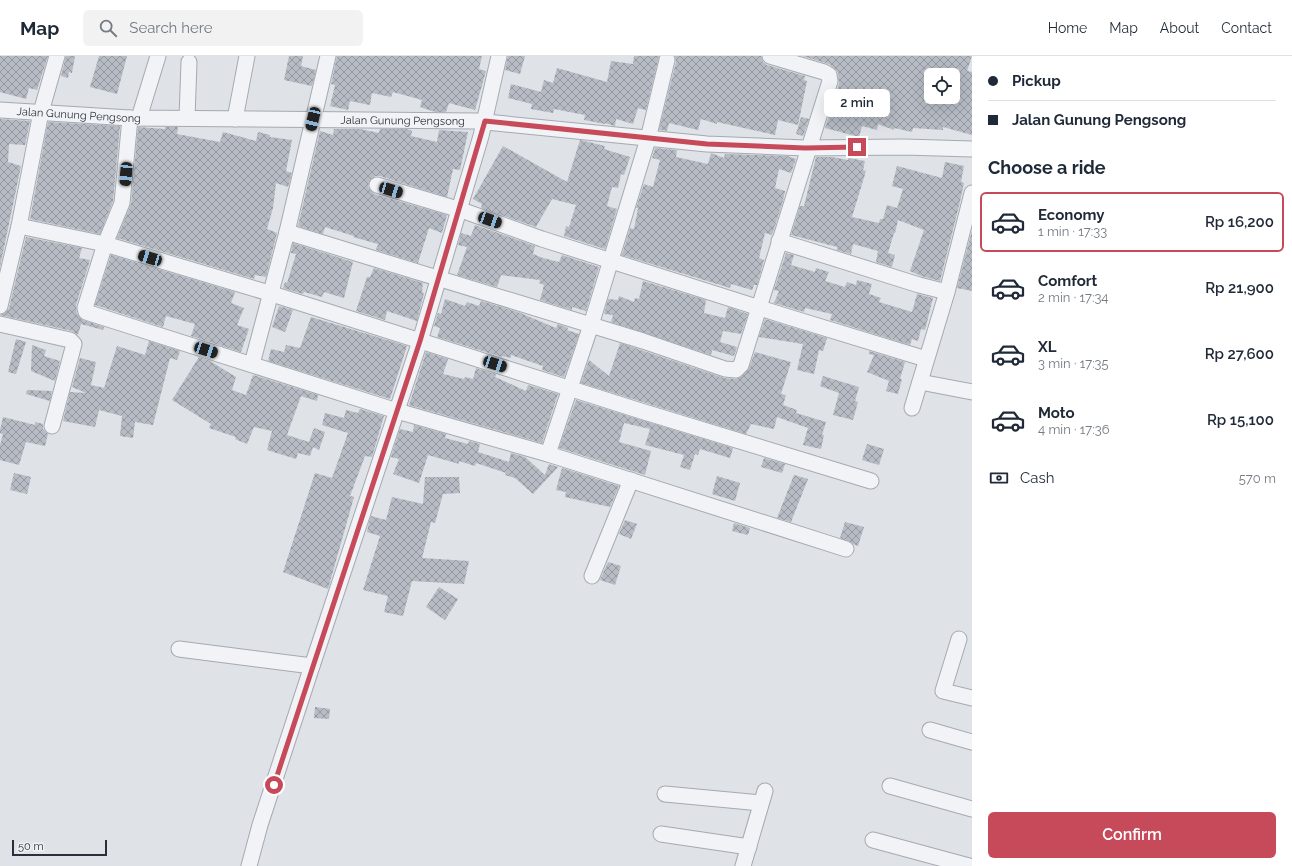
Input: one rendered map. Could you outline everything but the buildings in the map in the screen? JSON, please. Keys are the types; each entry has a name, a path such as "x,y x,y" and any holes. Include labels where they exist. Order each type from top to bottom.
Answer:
{"street":[{"path":"0,306 19,226 41,112 56,56"},
{"path":"158,56 135,118 122,202 105,244 85,308 86,312 397,411 548,454 846,549"},
{"path":"235,119 247,56"},
{"path":"252,364 269,293 287,232 328,56"},
{"path":"249,866 260,825 420,341 485,121 499,56"},
{"path":"287,232 439,277 733,371 738,369 741,365 830,81 829,75 824,72 770,56"},
{"path":"548,454 591,325 648,139 667,60"},
{"path":"187,118 189,62"},
{"name":"Jalan Gunung Pengsong","path":"0,110 135,118 485,121 707,144 810,148 904,147 972,149"},
{"path":"377,185 926,359"},
{"path":"912,408 947,292 972,193"},
{"path":"19,226 105,244 269,293 569,388 871,481"},
{"path":"779,241 919,285 947,292"},
{"path":"0,324 70,340 74,344 52,426"},
{"path":"920,382 972,392"},
{"path":"592,576 631,480"},
{"path":"959,639 943,690 972,698"},
{"path":"179,649 312,666"},
{"path":"930,730 972,742"},
{"path":"890,786 972,809"},
{"path":"665,794 763,797 743,866"},
{"path":"661,834 749,847"},
{"path":"873,840 969,866 972,856"}],"route":[{"path":"274,785 420,341 485,121 707,144 805,148 857,147"}]}
